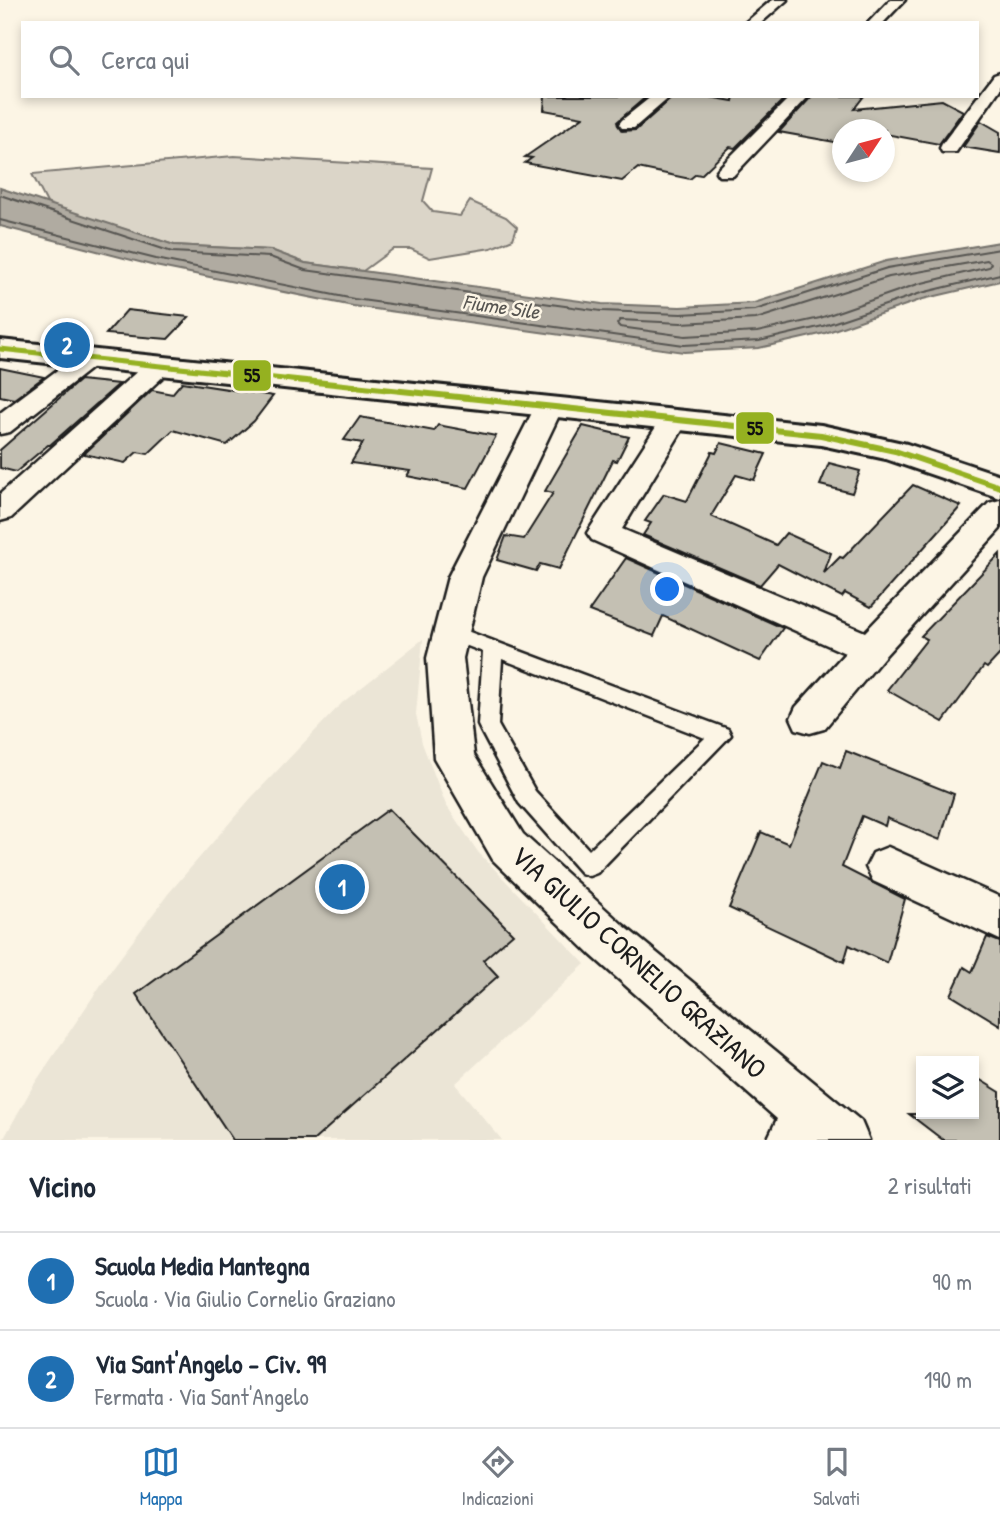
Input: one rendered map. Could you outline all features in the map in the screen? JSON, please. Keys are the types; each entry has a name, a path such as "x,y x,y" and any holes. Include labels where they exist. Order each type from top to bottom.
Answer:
{"street":[{"path":"754,21 780,0"},
{"path":"877,21 898,0"},
{"path":"948,148 1000,78"},
{"path":"628,124 660,98"},
{"path":"726,172 800,98"},
{"path":"0,349 675,419 858,442 940,464 1000,487"},
{"path":"0,426 89,358"},
{"path":"0,511 160,365"},
{"name":"VIA GIULIO CORNELIO GRAZIANO","path":"549,407 465,577 445,658 454,758 508,847 816,1132"},
{"path":"675,419 603,533 870,649"},
{"path":"810,718 870,649 1000,510"},
{"path":"888,867 1000,919"}],"lane":[{"path":"451,632 721,735 589,866 527,797 488,725 493,649"}],"shaded area":[{"path":"234,156 432,168 423,201 433,212 460,216 470,201 506,217 517,227 513,239 491,248 430,258 411,249 393,249 363,271 305,263 271,250 174,245 48,205 32,174"},
{"path":"423,639 416,714 422,743 446,805 478,852 585,964 455,1084 502,1140 3,1140 33,1086 111,970 168,894 251,798 342,703"}],"water":[{"name":"Fiume Sile","path":"0,188 174,245 271,250 305,263 602,304 680,307 754,303 886,261 1000,242 1000,281 923,299 825,333 759,348 684,352 353,306 155,266 0,226"}],"building":[{"path":"545,98 645,98 617,122 622,131 636,130 672,98 716,98 733,101 734,98 785,98 735,148 730,147 701,175 696,174 690,179 638,168 622,181 525,163 532,158 525,157 583,117 544,110"},
{"path":"810,98 862,98 854,109 942,100 963,111 939,144 895,136 895,119 832,119 832,142 779,132"},
{"path":"981,121 1000,132 1000,153 963,147"},
{"path":"127,310 189,317 168,339 106,334"},
{"path":"0,368 44,377 14,399 0,396"},
{"path":"80,380 119,384 16,472 0,468 0,450"},
{"path":"182,382 273,396 254,421 227,445 173,430 148,454 137,452 125,463 84,454 152,390 172,394"},
{"path":"360,417 434,431 438,425 496,436 468,488 407,476 410,471 351,463 363,443 344,440"},
{"path":"583,426 629,437 617,461 613,460 559,569 540,564 536,571 497,560 506,536 524,539 553,493 545,491"},
{"path":"721,443 766,454 754,480 736,475 711,516 776,545 786,533 831,553 824,573 840,557 843,558 913,485 961,506 871,607 845,593 842,597 778,564 760,585 643,535 651,523 645,521 664,494 687,501 712,452 716,453"},
{"path":"829,463 860,471 852,493 820,485"},
{"path":"1000,554 1000,654 987,668 984,666 943,722 887,690 927,639 921,636"},
{"path":"626,558 783,628 760,661 663,616 654,636 589,611"},
{"path":"846,751 954,794 940,840 887,818 885,826 862,816 842,867 905,899 887,963 849,945 844,962 729,908 761,832 789,844 823,761 840,768"},
{"path":"389,809 513,934 483,960 498,976 314,1140 233,1140 136,994"},
{"path":"987,937 1000,942 1000,1025 951,995 964,967 972,972"},
{"path":"979,1079 1000,1092 1000,1140 943,1140 909,1114 916,1114 916,1119 979,1119"}],"transit line":[{"name":"55","path":"0,349 821,435 895,451 1000,487"}],"place":[{"name":"Via Sant'Angelo - Civ. 99","path":"67,345"},
{"name":"Scuola Media Mantegna","path":"342,887"}]}
